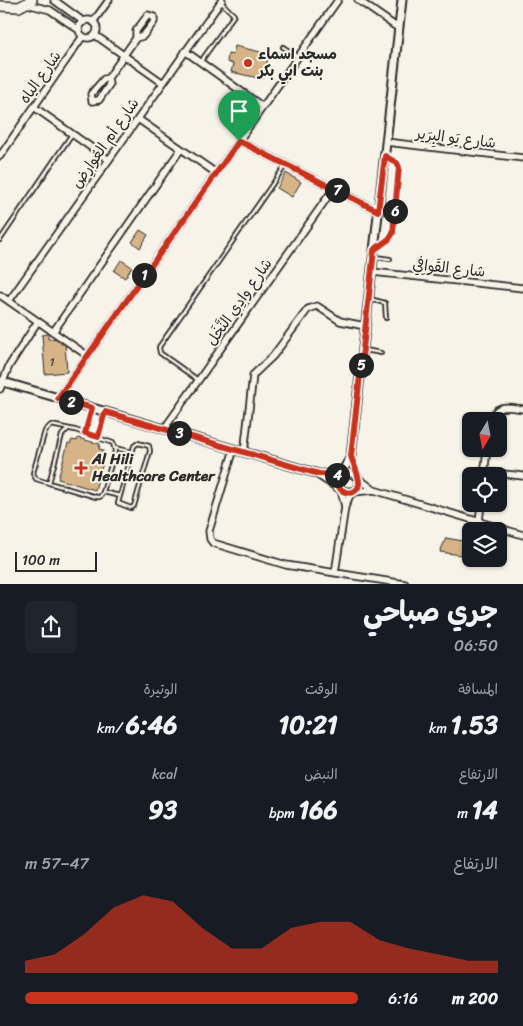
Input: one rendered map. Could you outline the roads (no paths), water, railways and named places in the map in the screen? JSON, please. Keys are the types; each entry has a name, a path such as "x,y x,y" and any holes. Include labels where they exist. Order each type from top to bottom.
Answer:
{"highway":[{"path":"0,15 11,8 30,2"},
{"path":"0,6 11,8"}],"street":[{"path":"54,0 84,22 93,22"},
{"path":"93,22 109,0"},
{"path":"58,398 338,0"},
{"path":"358,0 398,28"},
{"path":"345,507 338,481 351,456 402,0"},
{"name":"شارع أم العُوارِض","path":"10,302 221,1"},
{"path":"30,2 50,10 79,30 83,36 89,38 95,35 97,28 93,22"},
{"path":"79,30 84,22"},
{"path":"95,35 163,83"},
{"name":"شارع الياه","path":"0,156 83,36"},
{"path":"108,78 136,38"},
{"path":"185,51 263,107"},
{"path":"34,107 109,160"},
{"path":"138,119 216,174"},
{"path":"239,141 378,211"},
{"name":"شارع يَو البِرَير","path":"386,142 523,158"},
{"path":"53,332 181,149"},
{"name":"شارع وادِي النَّخَل","path":"164,429 334,188"},
{"name":"شارع القَوافِي","path":"372,272 523,288"},
{"path":"0,295 88,356"},
{"path":"244,453 253,375 273,356 308,309 317,306 340,321 365,326"},
{"path":"38,322 9,366 1,384 58,398 319,474 350,472 374,490 479,522 480,512"},
{"path":"495,412 500,407 523,409"},
{"path":"234,449 209,531 211,541 218,546 272,562 405,584"},
{"path":"335,573 345,507 352,492 359,486 351,456"},
{"path":"319,474 340,489 352,492 374,490"},
{"path":"507,475 523,476"},
{"path":"507,530 523,535"}],"lane":[{"path":"200,62 234,15 221,1"},
{"path":"283,46 298,57"},
{"path":"0,240 72,134"},
{"path":"385,156 397,163 399,167 394,230 391,238 374,253 390,259"},
{"path":"199,381 160,353 158,347 286,165"},
{"path":"368,298 385,303 386,318"},
{"path":"363,350 380,353"},
{"path":"85,433 92,408"},
{"path":"98,437 105,412"},
{"path":"115,448 100,497 36,479 34,473 45,431 51,425 98,437 110,441 115,448 132,452"},
{"path":"49,483 62,435 67,430"},
{"path":"136,443 150,448 134,507 119,504 132,452 136,443"},
{"path":"103,492 120,496"}],"place":[{"name":"مسجد اسماء بنت ابي بكر","path":"248,63"},
{"name":"Al Hili Healthcare Center","path":"81,468"}]}
